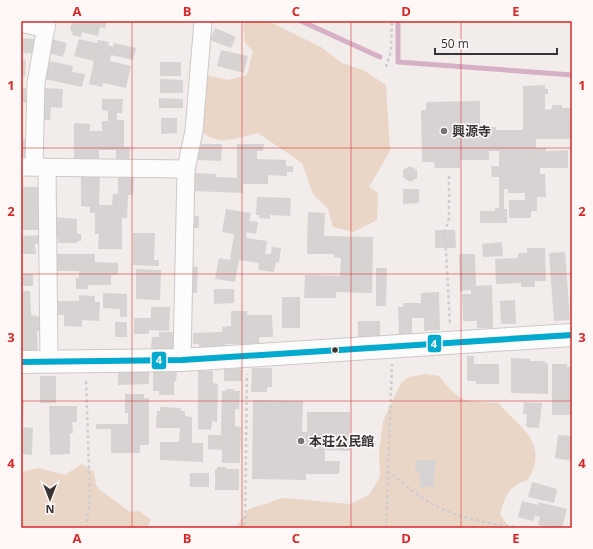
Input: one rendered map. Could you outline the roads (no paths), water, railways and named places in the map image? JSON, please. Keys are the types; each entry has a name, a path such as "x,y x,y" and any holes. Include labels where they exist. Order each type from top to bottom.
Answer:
{"main road":[{"path":"21,362 182,360 393,345 451,343 572,335"}],"street":[{"path":"182,360 186,169 194,131 203,21"},
{"path":"21,23 47,25 36,83 34,167 49,361"},
{"path":"34,167 186,169"}],"waterway":[{"path":"301,21 380,57"},
{"path":"398,21 398,62 572,75"}],"place":[{"name":"興源寺","path":"444,131"},
{"name":"本荘公民館","path":"301,441"}]}
